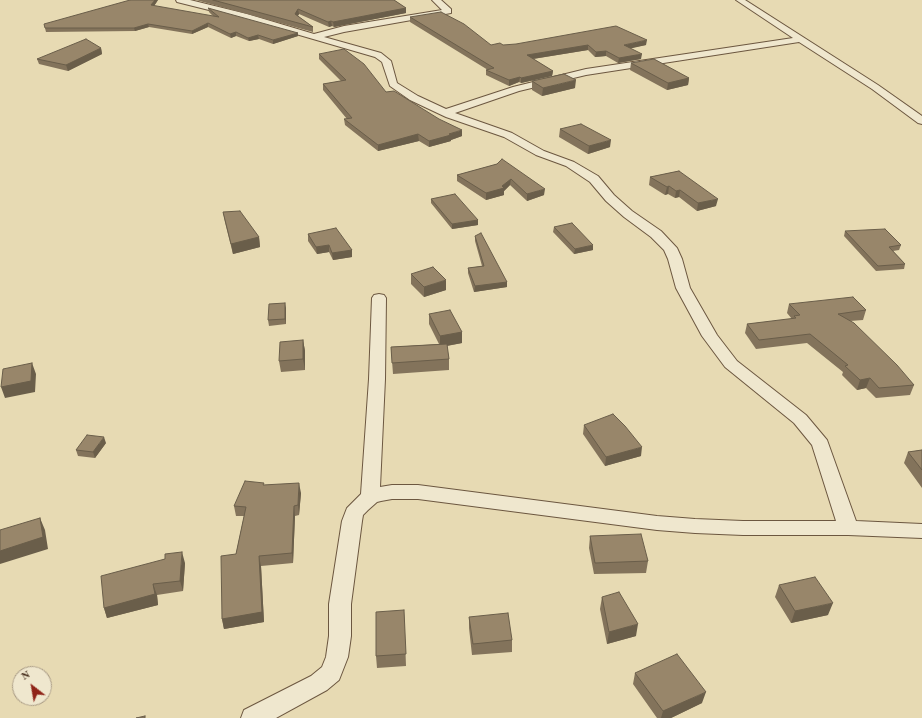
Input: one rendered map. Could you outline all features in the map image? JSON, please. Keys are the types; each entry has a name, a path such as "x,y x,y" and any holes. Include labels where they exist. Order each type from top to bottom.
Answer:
{"street":[{"path":"180,0 316,36 383,58 390,70 391,81 395,86 427,105 445,113 508,135 540,153 566,162 580,169 594,179 628,214 664,241 674,254 683,288 718,349 731,364 800,419 818,440 848,528"},
{"path":"316,36 351,28 448,11 436,0"},
{"path":"740,0 875,87 922,121"},
{"path":"445,113 516,89 586,72 801,39"},
{"path":"370,497 377,379 379,298"},
{"path":"253,718 319,684 331,673 337,657 340,636 340,604 352,521 354,513 360,505 370,497 392,492 418,492 657,523 743,528 848,528 922,531"}],"building":[{"path":"130,0 155,0 151,5 219,17 208,8 298,33 273,40 258,35 248,38 236,32 230,34 208,23 192,31 148,24 134,28 45,28 44,24"},
{"path":"213,0 394,0 406,8 333,22 328,22 298,9 295,14 313,27"},
{"path":"441,12 464,24 491,45 500,43 503,45 516,44 616,26 647,40 624,45 642,54 619,58 606,51 596,52 588,45 527,55 553,71 509,80 486,70 494,68 410,17"},
{"path":"86,39 101,48 66,65 37,59"},
{"path":"344,49 364,64 386,92 394,91 439,119 462,130 449,134 451,135 429,141 418,134 378,145 344,119 352,118 323,84 346,80 319,54"},
{"path":"654,59 689,78 668,83 631,63"},
{"path":"564,74 576,80 543,88 532,81"},
{"path":"581,124 611,140 589,146 560,129"},
{"path":"502,159 545,189 527,194 511,179 502,186 504,188 486,193 457,175 497,164"},
{"path":"679,171 718,199 698,203 680,190 676,191 650,177"},
{"path":"455,194 478,220 452,224 431,199"},
{"path":"240,211 259,237 231,244 223,212"},
{"path":"572,223 593,245 575,249 554,227"},
{"path":"336,228 352,250 332,253 329,245 316,247 308,234"},
{"path":"885,229 901,245 889,247 905,264 878,266 845,231"},
{"path":"481,233 507,282 475,286 468,268 484,266 475,236"},
{"path":"433,267 446,280 424,287 411,274"},
{"path":"853,297 866,310 838,314 854,323 897,365 914,385 879,388 870,378 860,380 845,366 848,365 810,334 759,340 747,324 796,318 794,316 800,315 789,304"},
{"path":"285,303 285,319 268,320 269,304"},
{"path":"450,310 462,332 440,336 429,314"},
{"path":"303,340 303,359 279,361 280,342"},
{"path":"447,344 449,359 392,363 391,347"},
{"path":"32,363 31,381 1,387 3,369"},
{"path":"613,414 642,447 606,457 584,425"},
{"path":"87,435 104,437 93,452 76,450"},
{"path":"922,450 922,470 908,452"},
{"path":"245,481 264,483 263,485 299,483 298,505 294,506 292,553 259,556 262,612 222,619 221,556 236,554 246,507 234,506"},
{"path":"40,518 43,537 0,551 0,530"},
{"path":"641,534 648,561 595,563 590,536"},
{"path":"182,552 180,581 153,584 155,594 104,608 101,576 165,559 165,554"},
{"path":"815,577 833,603 795,611 779,585"},
{"path":"619,592 638,624 609,632 602,597"},
{"path":"404,610 406,654 376,656 376,612"},
{"path":"508,613 512,640 473,644 469,617"},
{"path":"677,654 706,692 663,711 635,673"}]}
